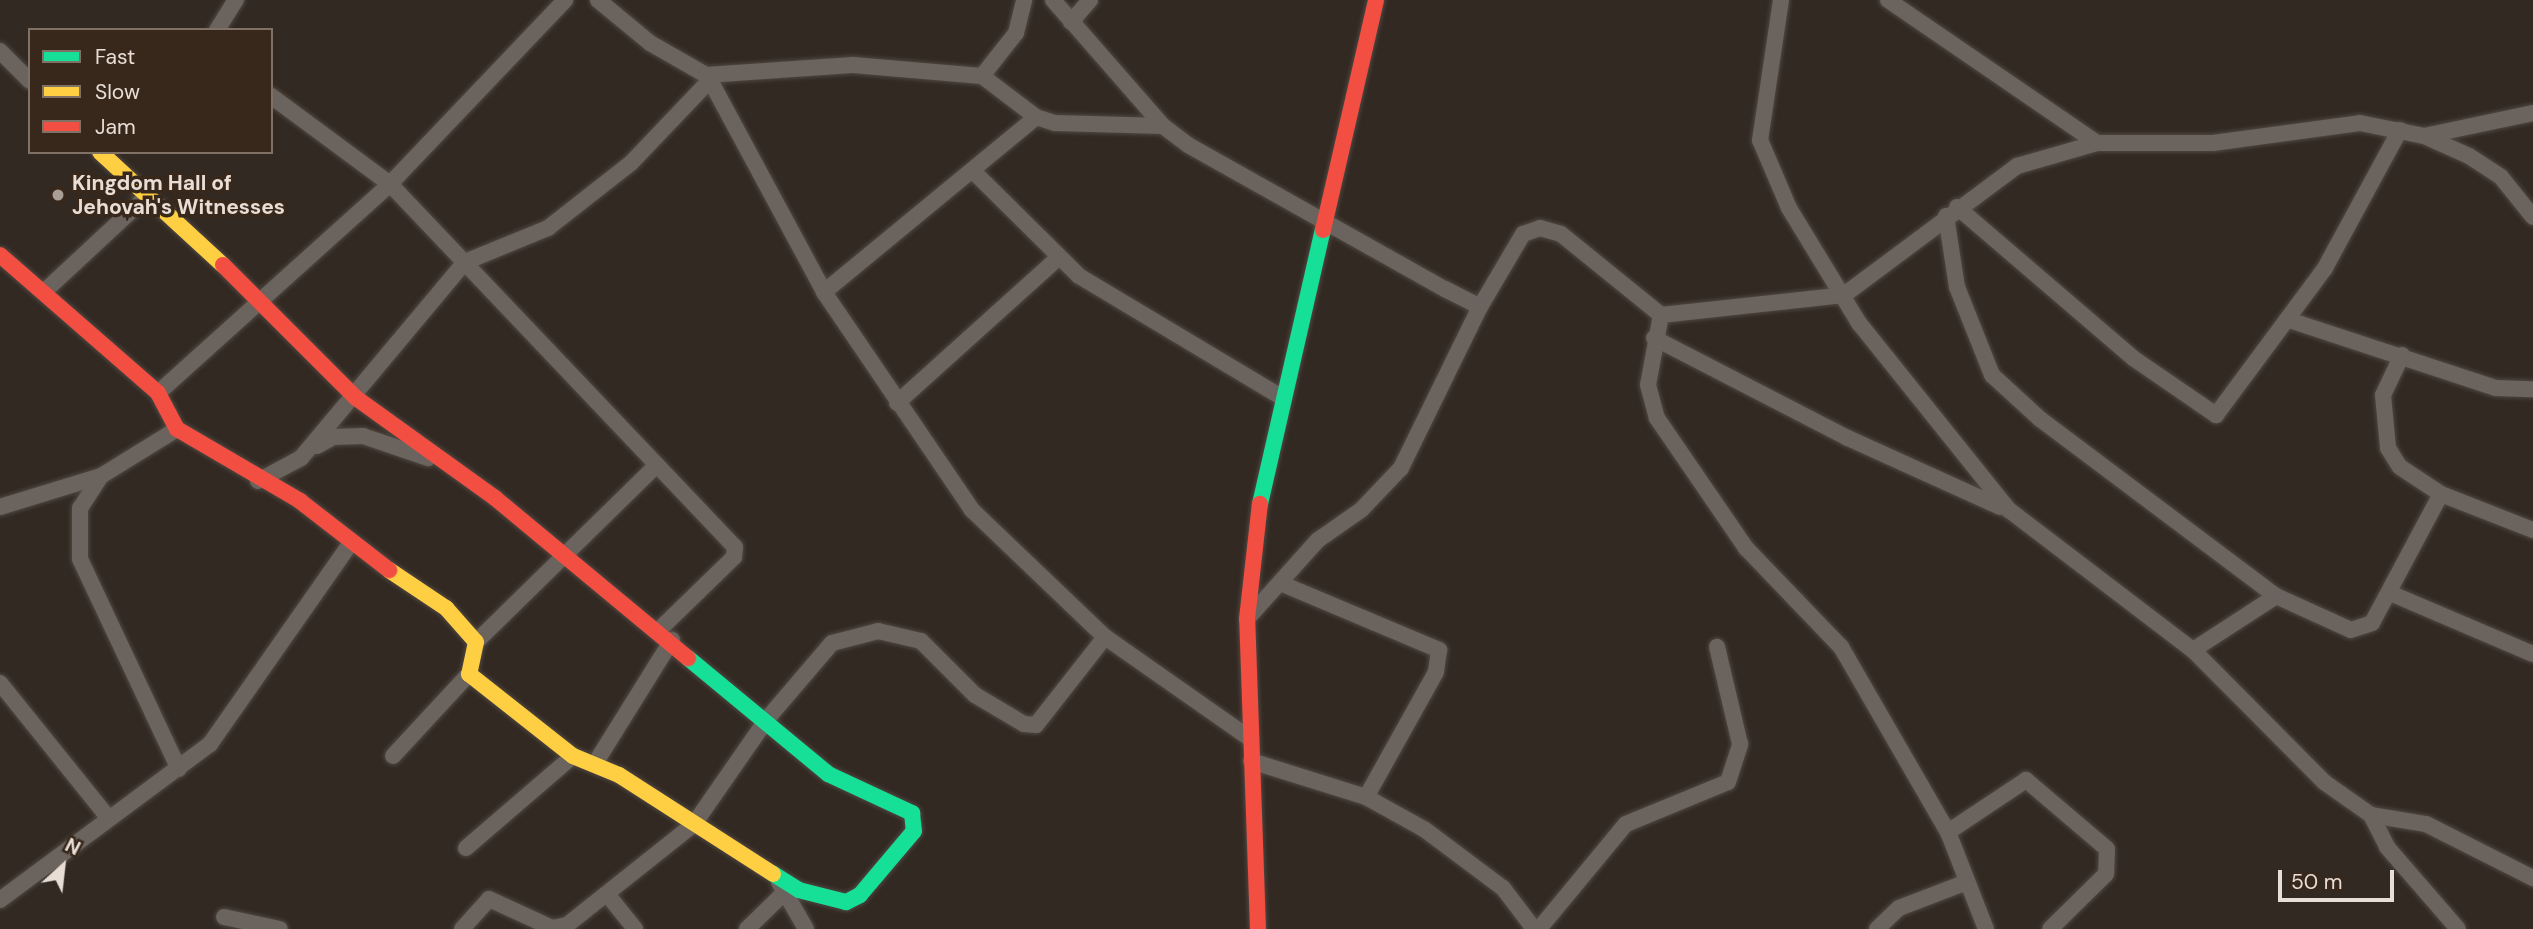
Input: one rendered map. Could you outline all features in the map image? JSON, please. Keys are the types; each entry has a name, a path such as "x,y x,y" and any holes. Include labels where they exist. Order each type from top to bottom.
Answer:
{"street":[{"path":"218,28 236,0"},
{"path":"158,393 259,298 390,184 565,0"},
{"path":"598,0 650,43 708,78 824,292 897,403 994,535 1105,637 1250,737"},
{"path":"982,76 1016,33 1024,0"},
{"path":"1053,0 1163,126 1322,225 1480,307"},
{"path":"1071,22 1090,0"},
{"path":"1258,929 1247,619 1257,517 1281,397 1376,0"},
{"path":"1781,0 1760,140 1789,208 1901,380 2009,510"},
{"path":"1888,0 2097,143"},
{"path":"0,51 28,79"},
{"path":"301,458 356,398 416,313 465,262 548,228 631,163 708,78 853,65 982,76 1036,117 1077,125 1163,126"},
{"path":"273,97 390,184 736,552 659,630"},
{"path":"2424,136 2502,114 2533,113"},
{"path":"824,292 975,173 1036,117"},
{"path":"1247,619 1318,540 1361,510 1401,467 1480,307 1523,234 1540,228 1561,234 1661,315 1844,295 2017,166 2097,143 2214,144 2360,123 2424,136 2501,177 2533,217"},
{"path":"1952,212 2208,414 2221,412 2325,268 2400,130"},
{"path":"102,154 145,198 259,298 356,398 495,498 563,556 672,640 828,774 903,807 918,821 860,895 846,902 822,899 776,877 596,762 573,755 469,674"},
{"path":"975,173 1058,258 1281,397"},
{"path":"46,290 145,198"},
{"path":"1952,212 1957,287 1992,375 2040,419 2276,596 2351,630 2372,623 2441,494"},
{"path":"0,255 46,290 158,393 177,429 257,481 300,501 349,544 446,608 476,642"},
{"path":"897,403 1058,258"},
{"path":"1661,315 1654,338 1648,385 1657,418 1746,548 1841,647 1948,832 1964,883 1986,929"},
{"path":"2289,320 2496,388 2533,389"},
{"path":"1654,338 1848,438 2009,510 2193,649 2324,782 2371,815 2426,824 2533,878"},
{"path":"2402,355 2383,395 2388,448 2400,467 2441,494 2533,530"},
{"path":"0,507 101,476 177,429"},
{"path":"257,481 301,458 333,437 363,436 417,452 495,498"},
{"path":"393,757 469,674 476,642 657,465"},
{"path":"101,476 80,508 80,559 179,769"},
{"path":"1,898 107,816 179,769 224,727 349,544"},
{"path":"1280,583 1438,650 1436,672 1366,797"},
{"path":"2390,593 2533,654"},
{"path":"2193,649 2276,596"},
{"path":"461,929 489,899 559,928 607,894 694,824 767,719 832,643 878,631 921,641 975,695 1024,724 1036,724 1105,637"},
{"path":"596,762 672,640"},
{"path":"1539,929 1626,824 1728,782 1740,744 1717,647"},
{"path":"0,682 107,816"},
{"path":"466,848 573,755"},
{"path":"1251,761 1366,797 1424,829 1503,888 1534,929"},
{"path":"1948,832 2026,780 2107,849 2106,874 2050,929"},
{"path":"2371,815 2387,847 2458,929"},
{"path":"776,877 806,929"},
{"path":"1877,929 1899,908 1964,883"},
{"path":"747,929 786,891"},
{"path":"607,894 635,929"},
{"path":"224,917 280,929"}],"traffic: fast":[{"path":"1260,504 1323,230"},
{"path":"688,658 828,774 912,813 914,831 860,895 846,902 799,890 773,874"}],"traffic: slow":[{"path":"102,154 223,265"},
{"path":"389,570 446,608 476,642 469,674 573,756 619,775 773,874"}],"traffic: jam":[{"path":"1323,230 1376,0"},
{"path":"0,255 158,393 177,429 300,501 389,570"},
{"path":"223,265 356,398 495,498 688,658"},
{"path":"1258,929 1247,619 1260,504"}],"place":[{"name":"Kingdom Hall of Jehovah's Witnesses","path":"58,195"}]}
